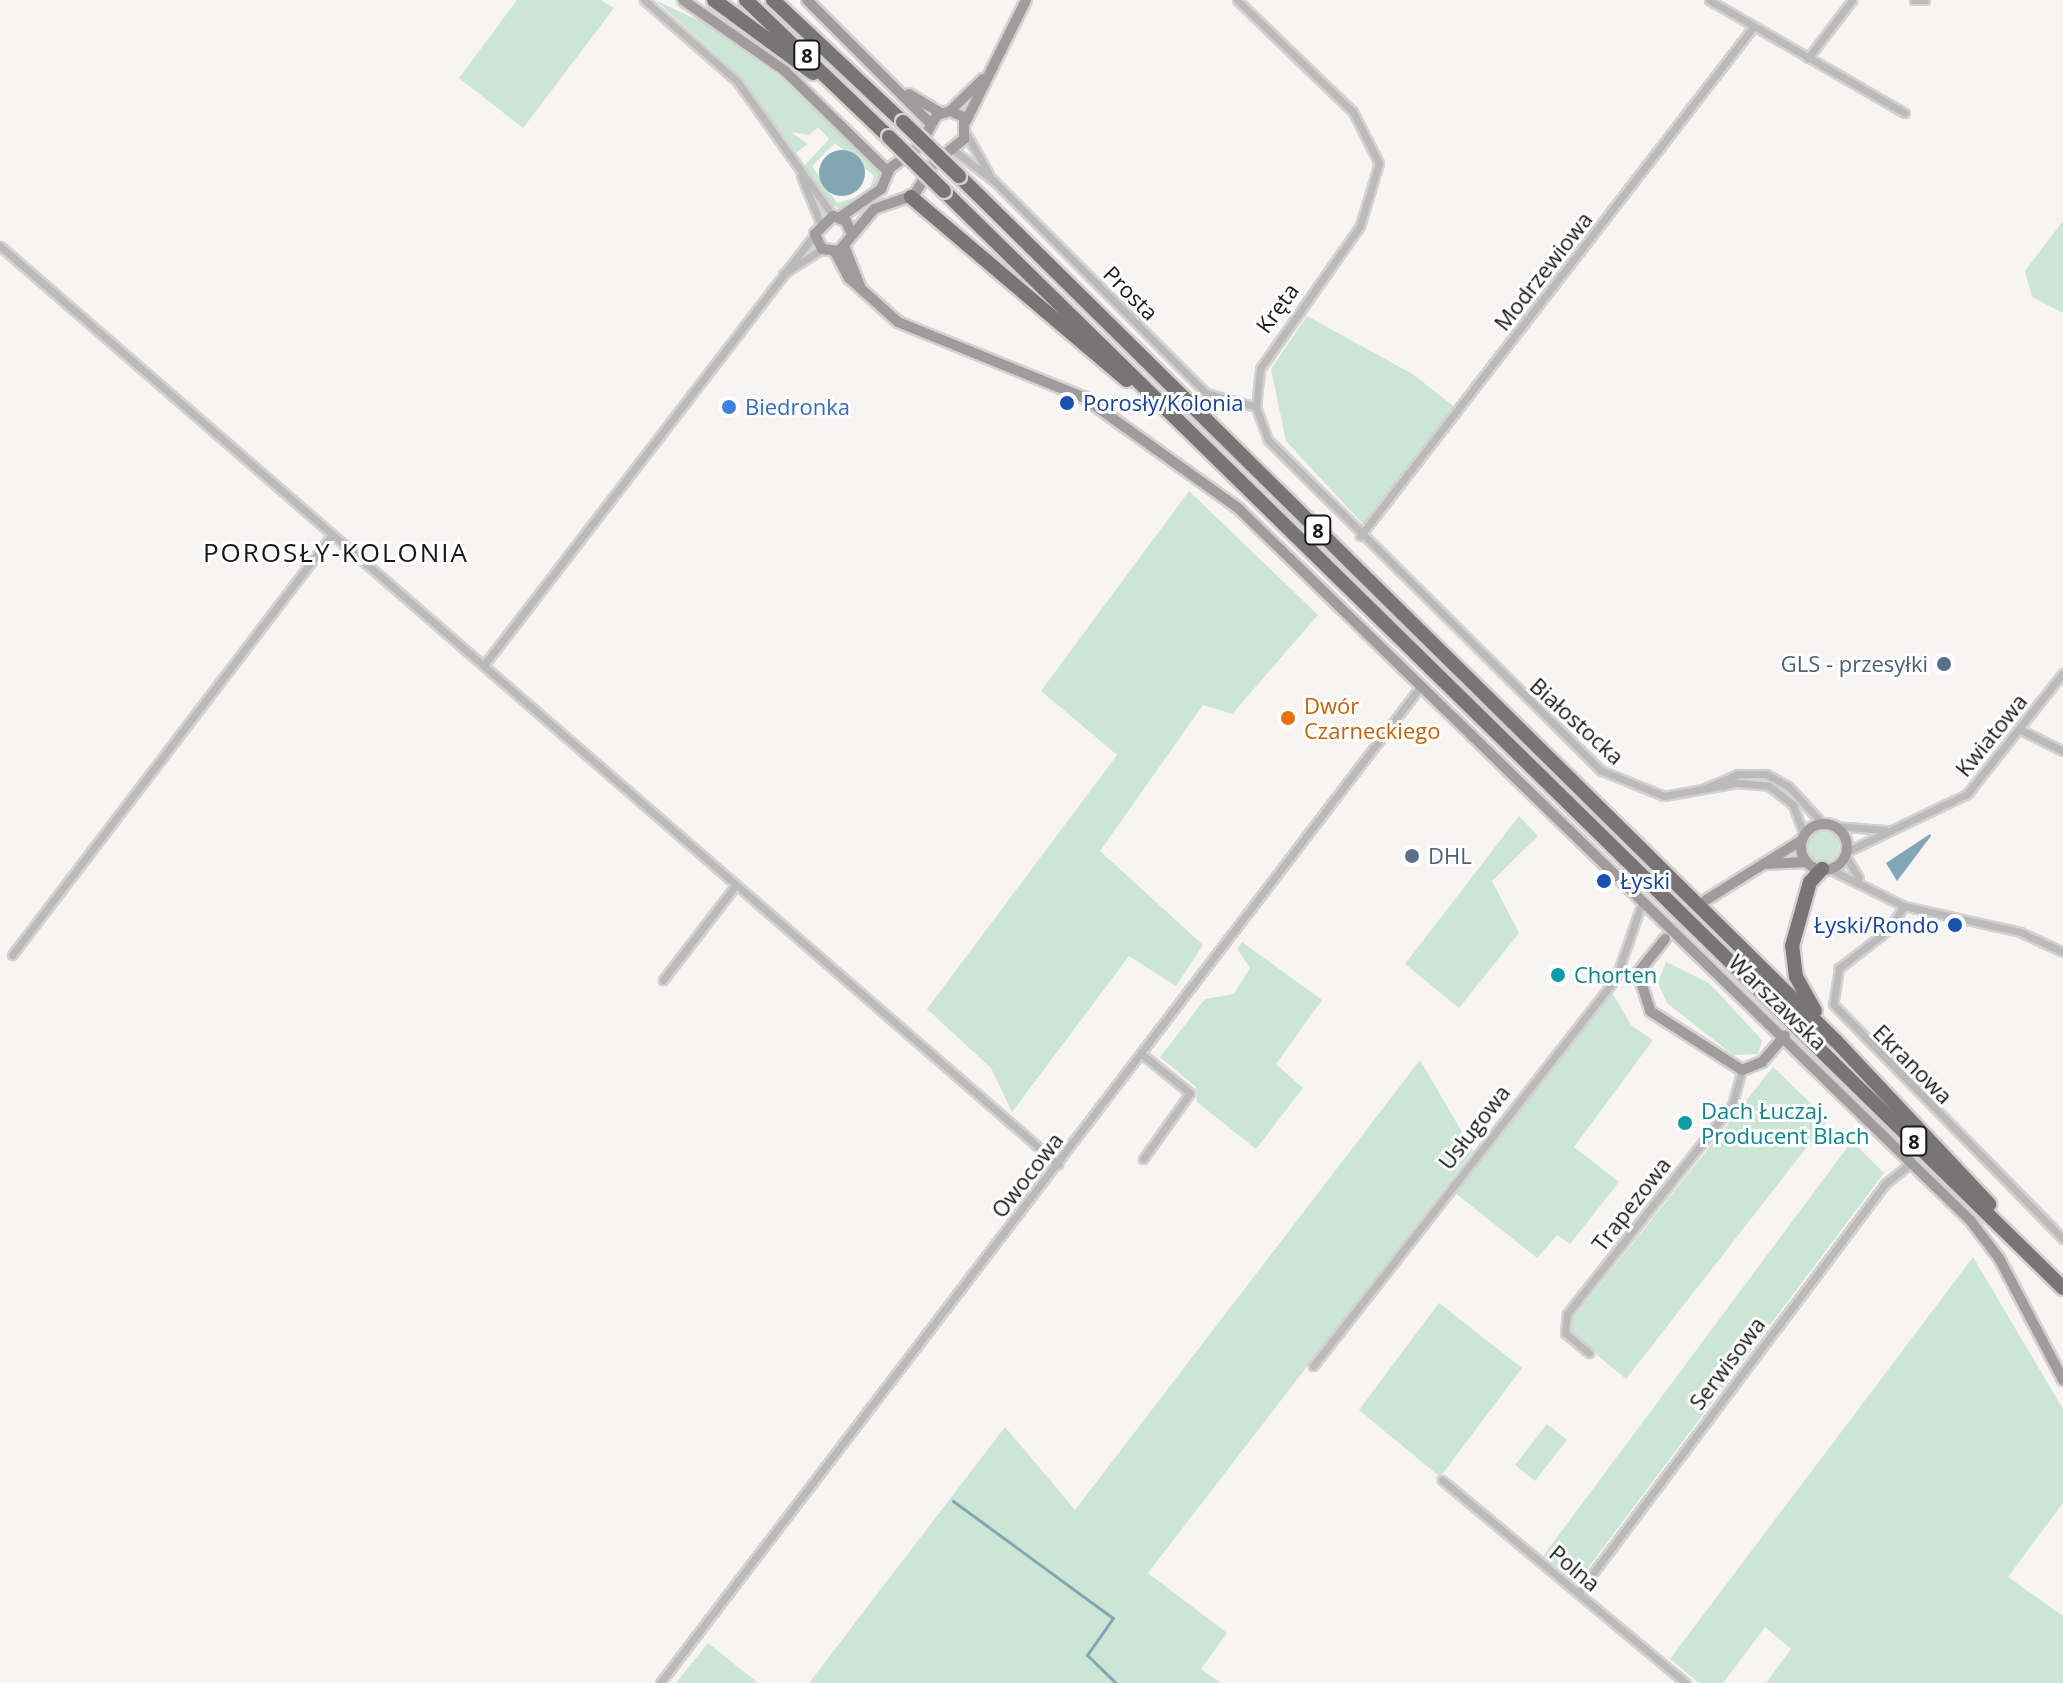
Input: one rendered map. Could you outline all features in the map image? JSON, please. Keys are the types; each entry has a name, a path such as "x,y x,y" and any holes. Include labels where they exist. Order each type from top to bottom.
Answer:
{"highway":[{"path":"714,0 864,113"},
{"name":"8","path":"746,0 1178,419 2063,1288"},
{"name":"8","path":"773,0 959,176 1836,1041 1952,1158 2030,1256"},
{"path":"786,0 838,59"},
{"path":"904,198 1178,419"},
{"path":"1826,869 1810,882 1792,946 1804,995 1836,1041"}],"street":[{"path":"644,0 737,81 799,170 852,235"},
{"path":"683,0 785,71 904,198"},
{"path":"807,0 931,124"},
{"path":"778,277 822,249 840,250 868,214 904,198 967,135 966,121 983,79 1026,0"},
{"name":"Kręta","path":"1237,0 1353,112 1379,163 1360,226 1266,354 1256,407"},
{"path":"1808,58 1852,0"},
{"path":"1914,0 1925,0"},
{"path":"1713,1 1905,113"},
{"name":"Modrzewiowa","path":"1360,536 1754,26"},
{"path":"820,222 836,216 886,177 919,147 931,124 983,79"},
{"path":"897,87 966,121"},
{"name":"Prosta","path":"967,135 994,181"},
{"name":"Prosta","path":"952,149 994,181 1206,393 1256,407"},
{"path":"484,665 778,277 815,234 820,222 799,170"},
{"path":"815,234 822,249"},
{"path":"0,246 1058,1164"},
{"name":"Warszawska","path":"840,250 861,288 916,333 1073,392 1149,440 1238,508 1785,1036 1989,1242 2063,1380"},
{"path":"1256,407 1275,450 1360,536"},
{"path":"12,955 332,535"},
{"name":"Białostocka","path":"1360,536 1600,770 1649,795 1696,793 1737,783 1769,786 1793,805 1803,838"},
{"name":"Kwiatowa","path":"1845,853 1967,794 2021,730 2063,673"},
{"name":"Owocowa","path":"660,1683 1143,1055 1420,687"},
{"path":"2021,730 2063,751"},
{"name":"Białostocka","path":"1696,793 1738,774 1766,774 1788,786 1828,825"},
{"path":"1706,900 1753,864 1828,825 1863,883"},
{"name":"Kwiatowa","path":"1828,825 1851,833 1895,829"},
{"path":"1803,838 1807,862"},
{"path":"1826,869 1845,853"},
{"path":"1753,864 1807,862 1863,883 1904,906 2020,932 2063,952"},
{"path":"663,980 736,885"},
{"name":"Usługowa","path":"1313,1366 1615,980 1643,900"},
{"name":"Ekranowa","path":"1904,906 1887,931 1839,968 1833,1004 2063,1239"},
{"path":"1665,939 1638,973 1643,1003 1742,1070 1762,1062 1785,1036"},
{"path":"1143,1055 1190,1093 1143,1159"},
{"name":"Trapezowa","path":"1589,1353 1565,1333 1567,1314 1732,1105 1742,1070"},
{"name":"Serwisowa","path":"1578,1593 1885,1184 1912,1162"},
{"name":"Polna","path":"1442,1480 1686,1683"}],"green space":[{"path":"517,0 601,0 614,8 523,128 459,78"},
{"path":"655,0 702,22 807,97 880,170 877,188 869,191 874,176 835,143 812,166 837,203 864,195 845,211 827,203 804,166 829,139 818,127 809,135 791,132 808,144 796,153 738,74"},
{"path":"2063,221 2063,313 2032,297 2025,271"},
{"path":"1307,316 1414,375 1457,409 1363,524 1286,441 1271,369"},
{"path":"1189,491 1318,615 1232,714 1203,705 1100,851 1203,945 1176,986 1129,956 1012,1112 991,1068 927,1009 1117,755 1041,691"},
{"path":"1519,816 1538,836 1492,881 1519,933 1459,1008 1405,964"},
{"path":"1823,831 1835,835 1839,847 1835,859 1823,863 1811,859 1807,847 1811,835"},
{"path":"1242,942 1322,1000 1276,1064 1303,1088 1256,1149 1197,1102 1196,1087 1160,1057 1205,999 1234,994 1250,968 1237,949"},
{"path":"1666,962 1709,983 1762,1040 1758,1054 1733,1055 1667,1003 1658,983"},
{"path":"1611,991 1631,1025 1653,1040 1574,1147 1619,1182 1570,1244 1557,1235 1537,1258 1454,1192"},
{"path":"1420,1060 1473,1151 1148,1573 1227,1633 1201,1669 1221,1683 809,1683 1005,1427 1075,1510"},
{"path":"1773,1067 1828,1120 1626,1379 1568,1331 1570,1322"},
{"path":"1852,1141 1884,1173 1576,1584 1543,1556"},
{"path":"1973,1257 2063,1409 2063,1503 2008,1577 2063,1616 2063,1683 1766,1683 1791,1649 1765,1627 1723,1683 1699,1683 1670,1659"},
{"path":"1439,1303 1522,1368 1440,1477 1359,1410"},
{"path":"1547,1424 1567,1440 1535,1481 1515,1465"},
{"path":"708,1643 758,1683 676,1683"}],"water":[{"path":"842,150 858,157 865,173 858,189 842,196 826,189 819,173 826,157"},
{"path":"1931,836 1897,881 1886,863"}],"waterway":[{"path":"953,1501 1113,1618 1087,1655 1116,1683"}],"tunnel":[{"path":"1667,937 1702,904"}],"place":[{"name":"Porosły/Kolonia","path":"1067,403"},
{"name":"Biedronka","path":"729,407"},
{"name":"GLS - przesyłki","path":"1944,664"},
{"name":"Dwór Czarneckiego","path":"1288,718"},
{"name":"DHL","path":"1412,856"},
{"name":"Łyski","path":"1604,881"},
{"name":"Łyski/Rondo","path":"1955,925"},
{"name":"Chorten","path":"1558,975"},
{"name":"Dach Łuczaj. Producent Blach","path":"1685,1123"}],"district":[{"name":"POROSŁY-KOLONIA","path":"336,553"}]}
